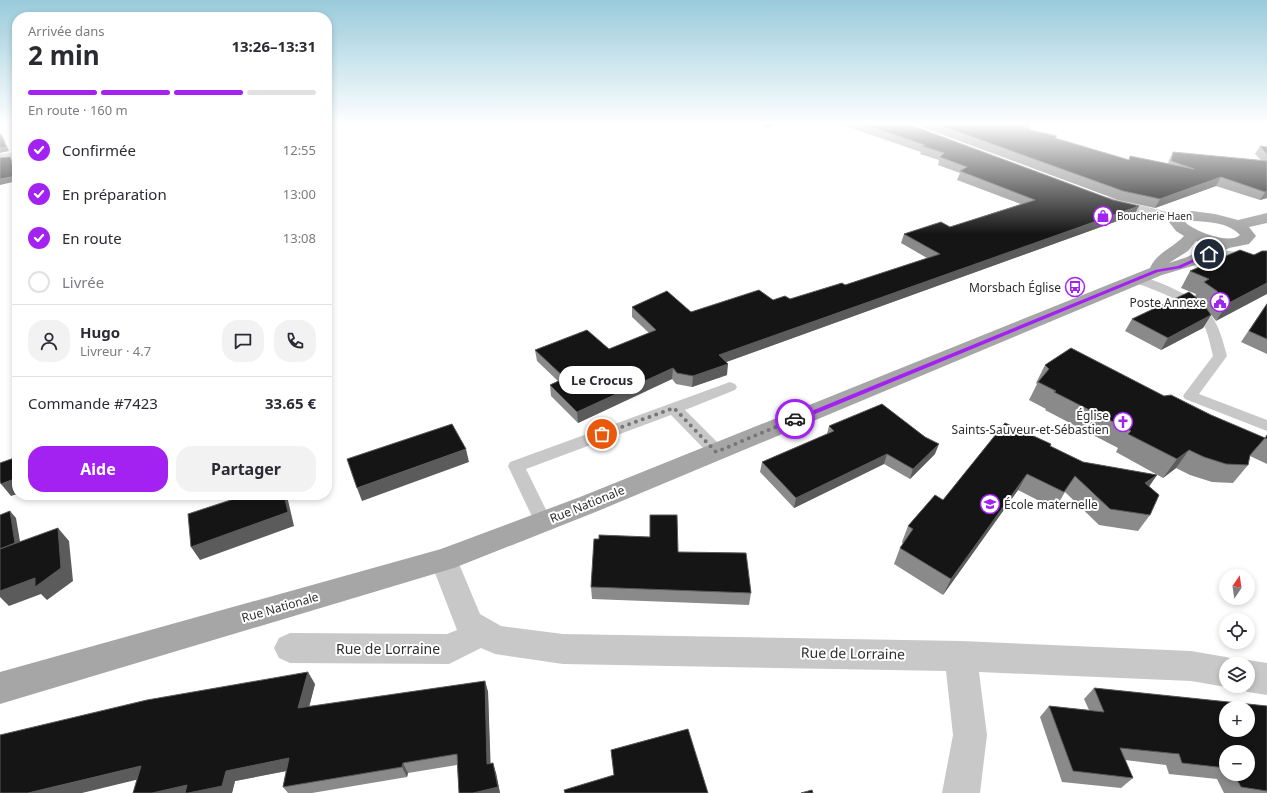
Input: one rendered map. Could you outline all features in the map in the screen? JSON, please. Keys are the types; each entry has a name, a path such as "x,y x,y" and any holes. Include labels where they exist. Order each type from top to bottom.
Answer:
{"main road":[{"path":"1230,243 1193,235 1179,226 1177,222 1184,216 1203,216 1235,225 1267,218"},
{"name":"Rue Nationale","path":"0,688 444,560 543,522 716,452 1147,275 1179,267 1230,243 1246,240 1248,236 1246,233 1235,225"},
{"name":"Rue Nationale","path":"1147,275 1161,261 1182,248 1193,235"}],"street":[{"path":"1099,198 1179,219"},
{"path":"1230,243 1262,264"},
{"path":"1209,254 1226,255 1262,264"},
{"name":"Rue de Lorraine","path":"444,560 469,623 495,640 563,649 961,656 1191,666 1219,671"},
{"name":"Rue de Lorraine","path":"290,648 449,649 483,632"},
{"path":"961,656 970,735 967,791"},
{"path":"1255,677 1267,679"}],"lane":[{"path":"1147,275 1190,303 1205,316 1213,331 1220,356 1190,396 1267,426"},
{"path":"543,522 516,466 730,387"},
{"path":"674,408 716,452"}],"building":[{"path":"0,160 11,160 12,177 0,179"},
{"path":"948,160 1005,160 1113,200 1139,206 719,355 728,364 693,376 677,373 673,368 577,412 550,385 565,378 535,350 587,330 609,349 656,330 632,307 667,291 691,312 759,290 773,300 785,296 790,299 842,283 845,285 940,254 904,234 941,222 950,227 1035,200 960,171 967,167"},
{"path":"1037,160 1150,160 1194,169 1171,160 1267,161 1267,191 1265,192 1221,177 1160,199 1123,191"},
{"path":"1240,250 1254,255 1262,251 1267,251 1267,283 1227,304 1217,291 1204,282 1209,279 1190,271"},
{"path":"1189,292 1202,302 1211,315 1168,338 1132,319"},
{"path":"1267,304 1267,339 1249,331"},
{"path":"1071,348 1164,396 1171,395 1211,415 1265,438 1250,455 1248,465 1226,464 1204,457 1189,450 1177,459 1128,434 1131,431 1054,392 1056,391 1038,382 1049,369 1045,365"},
{"path":"882,404 925,437 939,444 913,469 887,454 796,498 762,462 834,431 829,426"},
{"path":"1005,423 1051,444 1050,446 1083,462 1157,475 1145,483 1159,495 1150,515 1110,509 1075,476 1064,492 1027,474 951,579 900,548 913,529 908,526 935,495 943,500"},
{"path":"452,424 466,449 357,488 347,459"},
{"path":"12,459 12,480 1,484 0,481 0,463"},
{"path":"231,500 285,500 288,512 191,547 188,514"},
{"path":"10,511 15,543 0,549 0,515"},
{"path":"650,515 677,515 678,552 746,553 751,593 591,587 594,539 599,539 599,535 650,537"},
{"path":"58,528 61,568 35,587 35,578 0,591 0,549"},
{"path":"308,672 298,708 485,681 487,764 493,763 498,787 473,793 459,793 457,754 403,763 402,767 283,787 289,758 226,771 222,786 188,793 185,793 187,785 152,793 133,793 141,766 28,793 0,793 0,735 147,700"},
{"path":"1094,688 1219,701 1219,737 1255,737 1255,705 1267,706 1267,791 1241,787 1238,781 1255,781 1255,745 1219,745 1219,767 1182,763 1179,754 1120,748 1133,778 1073,771 1049,706 1104,712"},
{"path":"688,729 708,793 565,793 564,790 614,775 611,750"},
{"path":"812,790 813,793 801,793"}],"way so far":[{"path":"602,434 674,408 716,452 795,419"}],"place":[{"name":"Boucherie Haen","path":"1103,216"},
{"name":"Morsbach Église","path":"1075,287"},
{"name":"Poste Annexe","path":"1220,302"},
{"name":"Église Saints-Sauveur-et-Sébastien","path":"1123,422"},
{"name":"Le Crocus","path":"602,434"},
{"name":"École maternelle","path":"990,504"}],"route":[{"path":"795,419 1157,271 1179,267 1209,254"}]}
